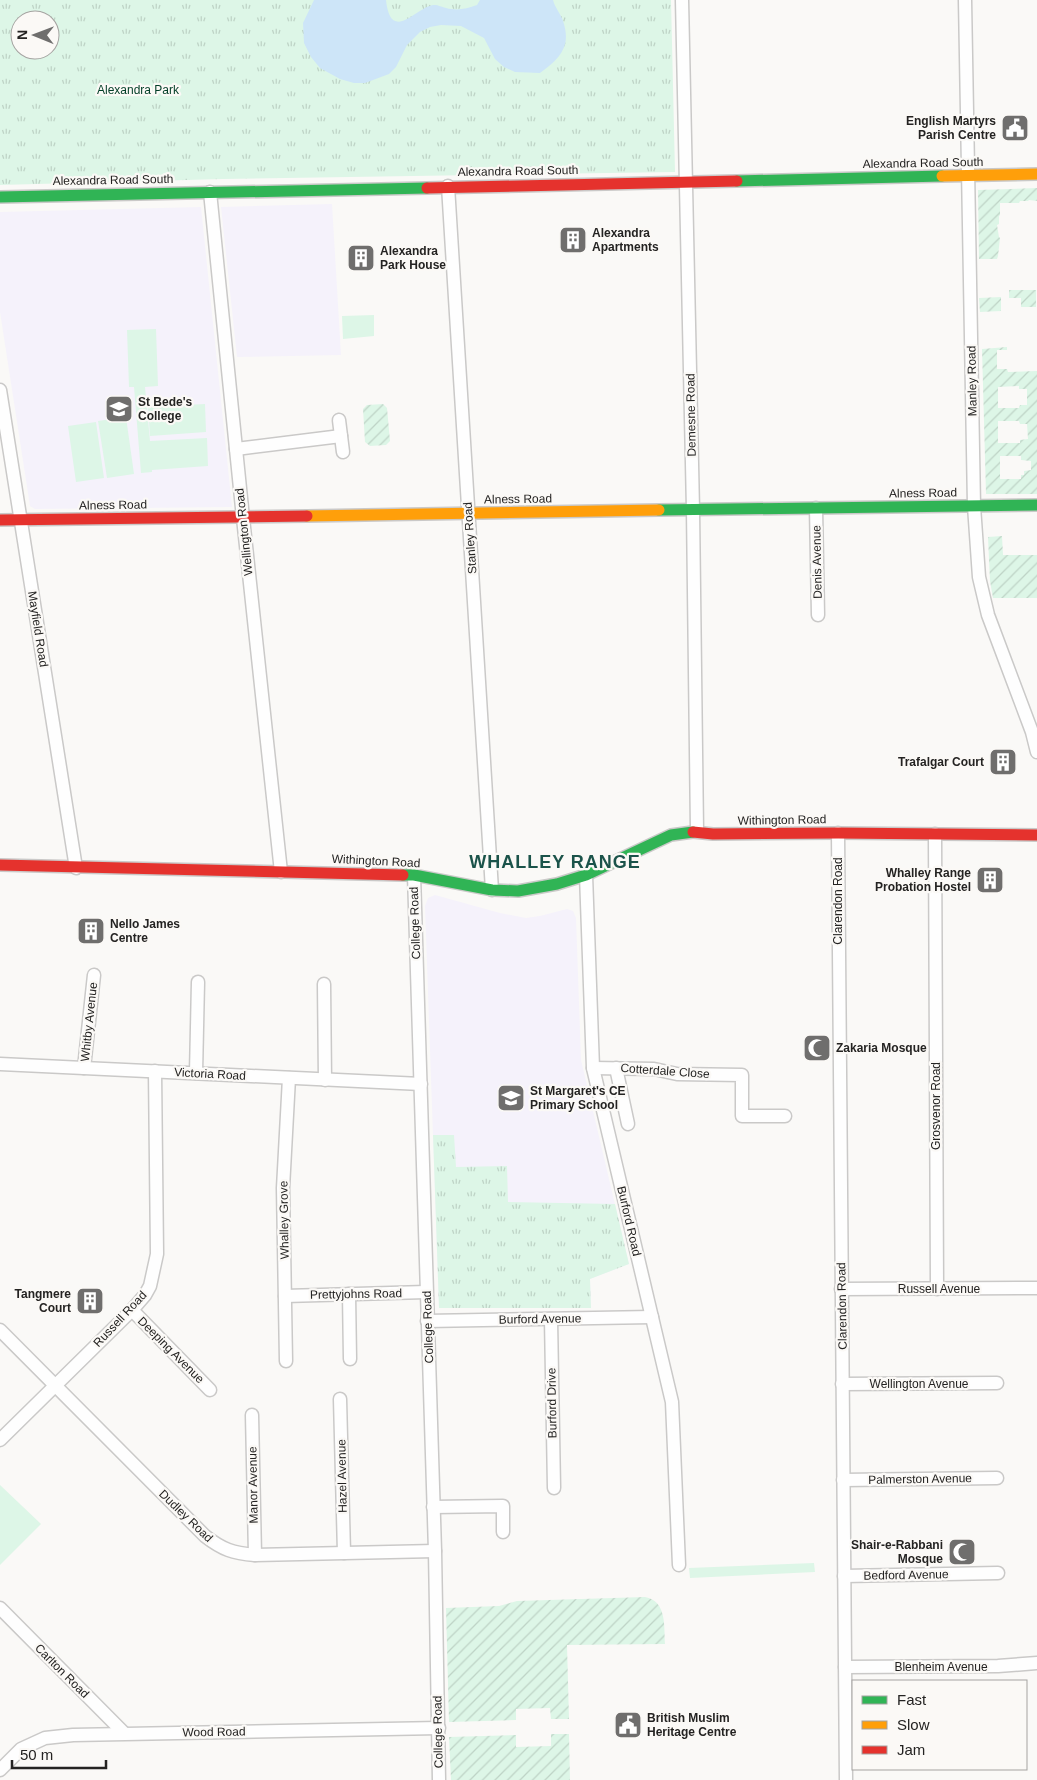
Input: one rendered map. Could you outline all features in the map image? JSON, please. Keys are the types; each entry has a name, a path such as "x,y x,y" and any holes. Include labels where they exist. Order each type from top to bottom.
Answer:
{"street":[{"name":"Demesne Road","path":"682,0 693,510 696,830"},
{"name":"Manley Road","path":"965,0 974,506 979,577 988,615 1032,732 1037,752"},
{"name":"Alexandra Road South","path":"0,197 1037,174"},
{"name":"Stanley Road","path":"448,186 492,890"},
{"name":"Wellington Road","path":"210,192 281,872"},
{"name":"Mayfield Road","path":"0,390 76,868"},
{"path":"339,420 343,452"},
{"path":"236,450 341,436"},
{"name":"Alness Road","path":"0,520 243,518 1037,505"},
{"name":"Denis Avenue","path":"816,508 818,615"},
{"name":"Withington Road","path":"0,865 414,875 492,890 518,891 557,884 586,875 671,835 696,830 713,834 1037,835"},
{"name":"Clarendon Road","path":"838,833 845,1667 849,1762 846,1780"},
{"name":"Grosvenor Road","path":"935,834 937,1289"},
{"name":"College Road","path":"414,875 434,1507 439,1780"},
{"name":"Burford Road","path":"586,875 593,1068 672,1402 680,1565"},
{"name":"Whitby Avenue","path":"84,1068 94,976"},
{"path":"196,1073 198,982"},
{"path":"324,984 325,1080"},
{"name":"Victoria Road","path":"0,1064 420,1084"},
{"name":"Cotterdale Close","path":"593,1068 654,1069 676,1074 742,1074 742,1116 786,1116"},
{"path":"616,1068 628,1124"},
{"name":"Russell Road","path":"0,1440 132,1310 150,1286 157,1254 155,1071"},
{"name":"Whalley Grove","path":"286,1361 283,1188 289,1078"},
{"name":"Russell Avenue","path":"841,1289 1037,1288"},
{"name":"Prettyjohns Road","path":"285,1296 426,1292"},
{"path":"349,1294 350,1359"},
{"name":"Deeping Avenue","path":"132,1310 210,1390"},
{"name":"Burford Avenue","path":"427,1321 652,1317"},
{"name":"Burford Drive","path":"551,1319 554,1488"},
{"name":"Dudley Road","path":"0,1330 220,1548 235,1553 255,1555 435,1551"},
{"name":"Wellington Avenue","path":"842,1384 997,1383"},
{"name":"Hazel Avenue","path":"340,1399 344,1553"},
{"name":"Manor Avenue","path":"252,1415 255,1555"},
{"name":"Palmerston Avenue","path":"843,1480 997,1478"},
{"path":"434,1507 503,1506 503,1532"},
{"name":"Bedford Avenue","path":"844,1576 998,1573"},
{"name":"Carlton Road","path":"0,1608 124,1733"},
{"name":"Blenheim Avenue","path":"845,1667 998,1666 1037,1662"},
{"name":"Wood Road","path":"0,1770 21,1749 45,1738 73,1735 439,1728"}],"shaded area":[{"path":"332,204 341,355 237,357 221,207"},
{"name":"St Bede's College","path":"201,207 232,507 35,509 30,506 0,312 0,212"},
{"name":"St Margaret's CE Primary School","path":"435,895 500,913 526,918 567,909 573,911 576,918 581,1060 629,1264 590,1279 591,1308 439,1308 425,906 428,898"}],"green space":[{"name":"Alexandra Park","path":"0,0 671,0 675,172 223,179 0,185"},
{"path":"1037,188 1037,201 1000,203 999,224 997,225 1000,238 997,259 979,259 978,190"},
{"path":"1009,290 1036,290 1036,307 1021,307 1021,298 1009,298"},
{"path":"1001,297 1001,311 980,312 979,298"},
{"path":"374,315 374,336 343,339 342,316"},
{"path":"156,329 158,386 145,387 150,441 207,438 208,466 152,470 152,472 141,473 134,387 129,387 127,330"},
{"path":"1007,347 1007,350 997,350 997,369 1007,369 1008,372 1037,371 1037,494 986,494 982,349","holes":["1019,386 1019,389 1027,389 1027,405 1020,405 1019,408 998,408 998,387","998,421 1019,421 1020,424 1027,424 1028,439 1020,440 1020,443 998,443","1000,456 1021,456 1021,460 1031,461 1031,470 1024,471 1021,479 1000,479"]},
{"path":"205,404 206,432 150,436 148,407"},
{"path":"383,404 387,408 390,441 386,445 370,446 365,442 363,409 367,405"},
{"path":"126,417 134,474 107,478 98,421"},
{"path":"96,422 104,478 76,482 68,426"},
{"path":"1002,536 1003,555 1037,555 1037,598 993,598 990,581 988,537"},
{"path":"433,1135 454,1135 456,1167 507,1166 508,1202 615,1204 629,1264 590,1279 591,1308 439,1308"},
{"path":"0,1485 41,1524 0,1565"},
{"path":"814,1563 815,1572 690,1578 689,1568"},
{"path":"645,1597 652,1599 661,1609 664,1622 665,1644 567,1645 569,1719 551,1719 550,1708 516,1709 516,1720 449,1722 446,1608 499,1606 517,1601"},
{"path":"551,1734 569,1734 570,1780 451,1780 449,1737 516,1735 516,1747 551,1746"}],"water":[{"path":"314,0 386,0 393,20 399,22 434,5 458,9 477,5 480,0 553,0 563,21 566,38 565,45 553,63 540,73 515,72 504,67 495,59 484,38 461,26 441,25 430,27 420,32 407,45 396,67 389,74 365,83 354,83 340,79 320,68 311,57 304,43 303,23"}],"traffic: fast":[{"path":"737,181 942,176"},
{"path":"0,197 427,188"},
{"path":"659,510 1037,505"},
{"path":"403,875 414,875 492,890 518,891 557,884 586,875 671,835 693,832"}],"traffic: slow":[{"path":"942,176 1037,174"},
{"path":"307,516 659,510"}],"traffic: jam":[{"path":"427,188 737,181"},
{"path":"0,520 307,516"},
{"path":"693,832 713,834 1037,835"},
{"path":"0,865 403,875"}],"place":[{"name":"English Martyrs Parish Centre","path":"1015,128"},
{"name":"Alexandra Apartments","path":"573,240"},
{"name":"Alexandra Park House","path":"361,258"},
{"name":"St Bede's College","path":"119,409"},
{"name":"Trafalgar Court","path":"1003,762"},
{"name":"Whalley Range Probation Hostel","path":"990,880"},
{"name":"Nello James Centre","path":"91,931"},
{"name":"Zakaria Mosque","path":"817,1048"},
{"name":"St Margaret's CE Primary School","path":"511,1098"},
{"name":"Tangmere Court","path":"90,1301"},
{"name":"Shair-e-Rabbani Mosque","path":"962,1552"},
{"name":"British Muslim Heritage Centre","path":"628,1725"}],"district":[{"name":"WHALLEY RANGE","path":"555,862"}]}
